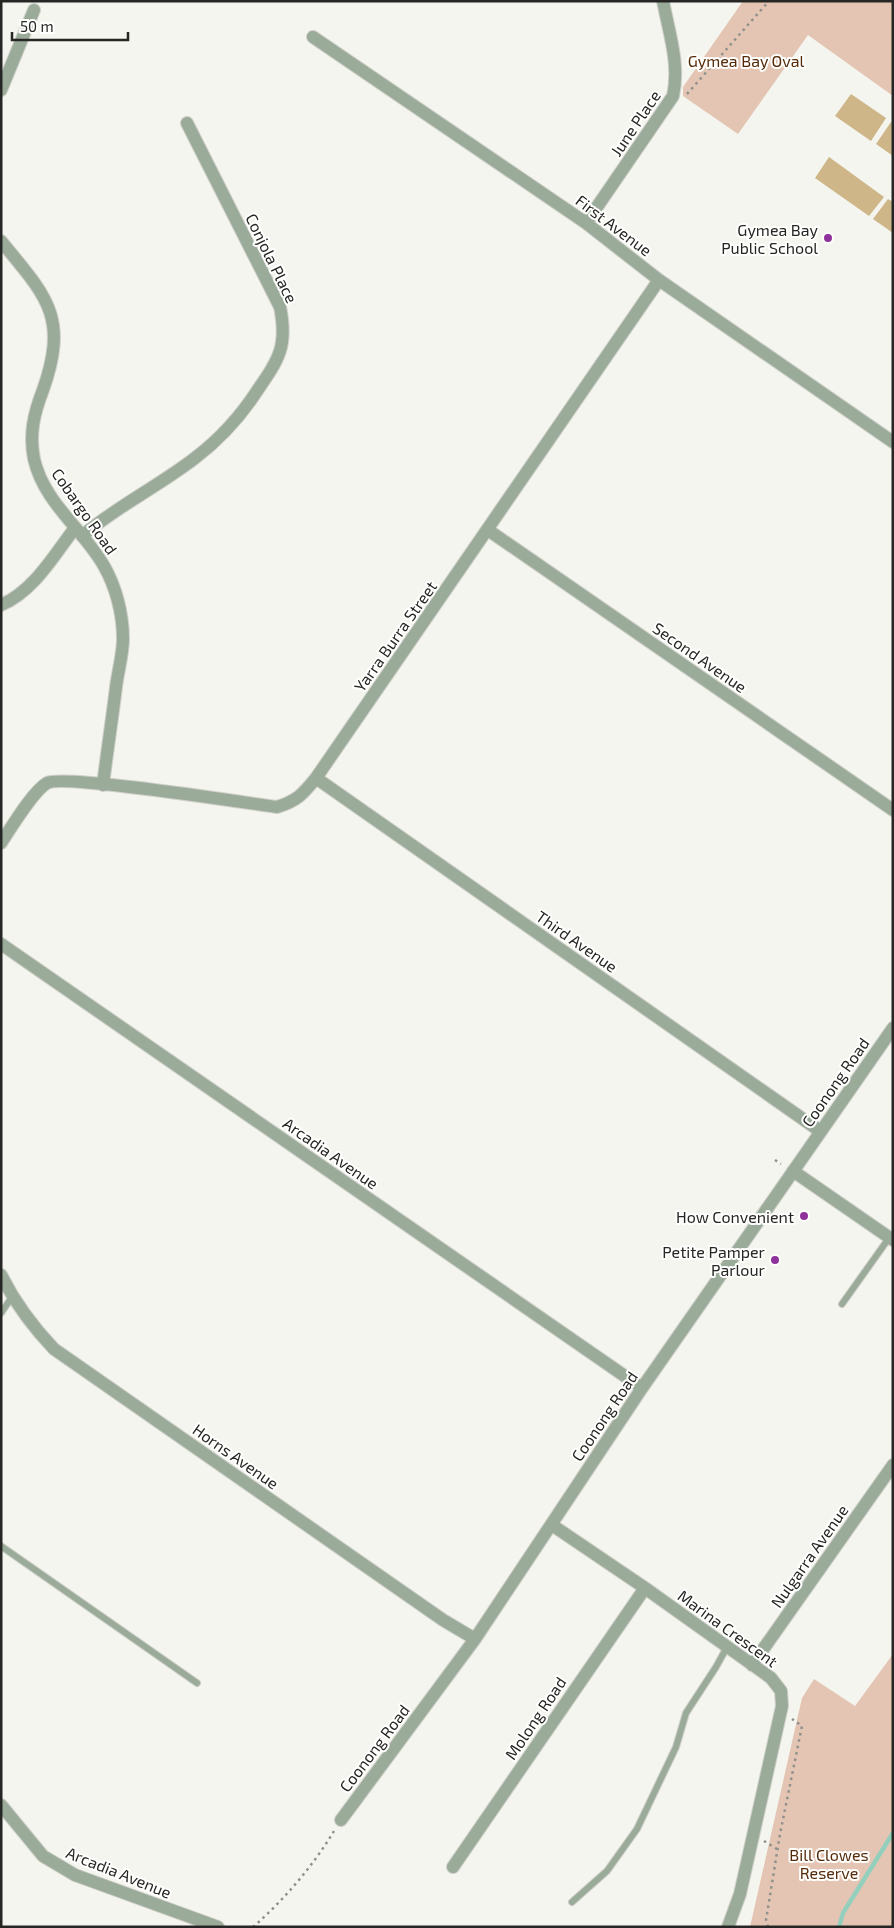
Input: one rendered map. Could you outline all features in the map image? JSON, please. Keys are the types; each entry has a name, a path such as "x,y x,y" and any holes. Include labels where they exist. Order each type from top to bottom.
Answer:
{"street":[{"name":"June Place","path":"586,224 673,96 676,82 675,61 663,1"},
{"path":"1,90 34,10"},
{"name":"First Avenue","path":"314,36 586,224 659,280 893,442"},
{"name":"Conjola Place","path":"1,605 14,600 28,588 78,532 105,518 181,468 218,438 250,402 269,374 282,347 284,326 280,307 187,123"},
{"name":"Cobargo Road","path":"1,241 44,296 50,311 54,352 34,414 31,434 36,466 44,485 104,566 112,583 120,612 123,640 102,784"},
{"name":"Yarra Burra Street","path":"1,843 35,795 48,782 62,780 102,784 277,807 289,803 302,795 316,778 488,530 659,280"},
{"name":"Second Avenue","path":"488,530 893,810"},
{"name":"Third Avenue","path":"316,778 820,1131"},
{"name":"Arcadia Avenue","path":"1,944 642,1388"},
{"name":"Coonong Road","path":"341,1820 476,1638 642,1388 893,1028"},
{"path":"793,1171 891,1239"},
{"name":"Horns Avenue","path":"1,1275 12,1297 42,1337 66,1358 443,1620 476,1638"},
{"name":"Nulgarra Avenue","path":"752,1665 893,1465"},
{"name":"Marina Crescent","path":"552,1524 645,1588 777,1684 783,1699 781,1710 740,1894 728,1926"},
{"name":"Molong Road","path":"453,1867 645,1588"},
{"name":"Arcadia Avenue","path":"1,1805 43,1856 58,1866 218,1927"}],"lane":[{"path":"842,1304 891,1239"},
{"path":"1,1313 12,1297"},
{"path":"1,1546 197,1683"},
{"path":"572,1902 607,1871 637,1829 676,1747 686,1713 716,1668 727,1647"}],"path":[{"path":"669,102 682,100 769,1"},
{"path":"768,1927 766,1920 780,1834 802,1726 781,1710"},
{"path":"253,1927 320,1855 341,1820"}],"green space":[{"name":"Gymea Bay Oval","path":"743,1 893,1 893,96 808,35 738,134 683,96 683,87"},
{"name":"Bill Clowes Reserve","path":"893,1654 893,1927 750,1927 802,1698 814,1679 855,1706"}],"building":[{"path":"851,94 886,118 871,141 835,116"},
{"path":"891,122 893,123 893,156 876,144"},
{"path":"829,157 884,197 869,216 815,178"},
{"path":"888,199 893,202 893,233 873,219"}],"waterway":[{"path":"839,1927 843,1913 893,1833"}],"place":[{"name":"Gymea Bay Public School","path":"828,238"},
{"name":"How Convenient","path":"804,1216"},
{"name":"Petite Pamper Parlour","path":"775,1260"}]}
